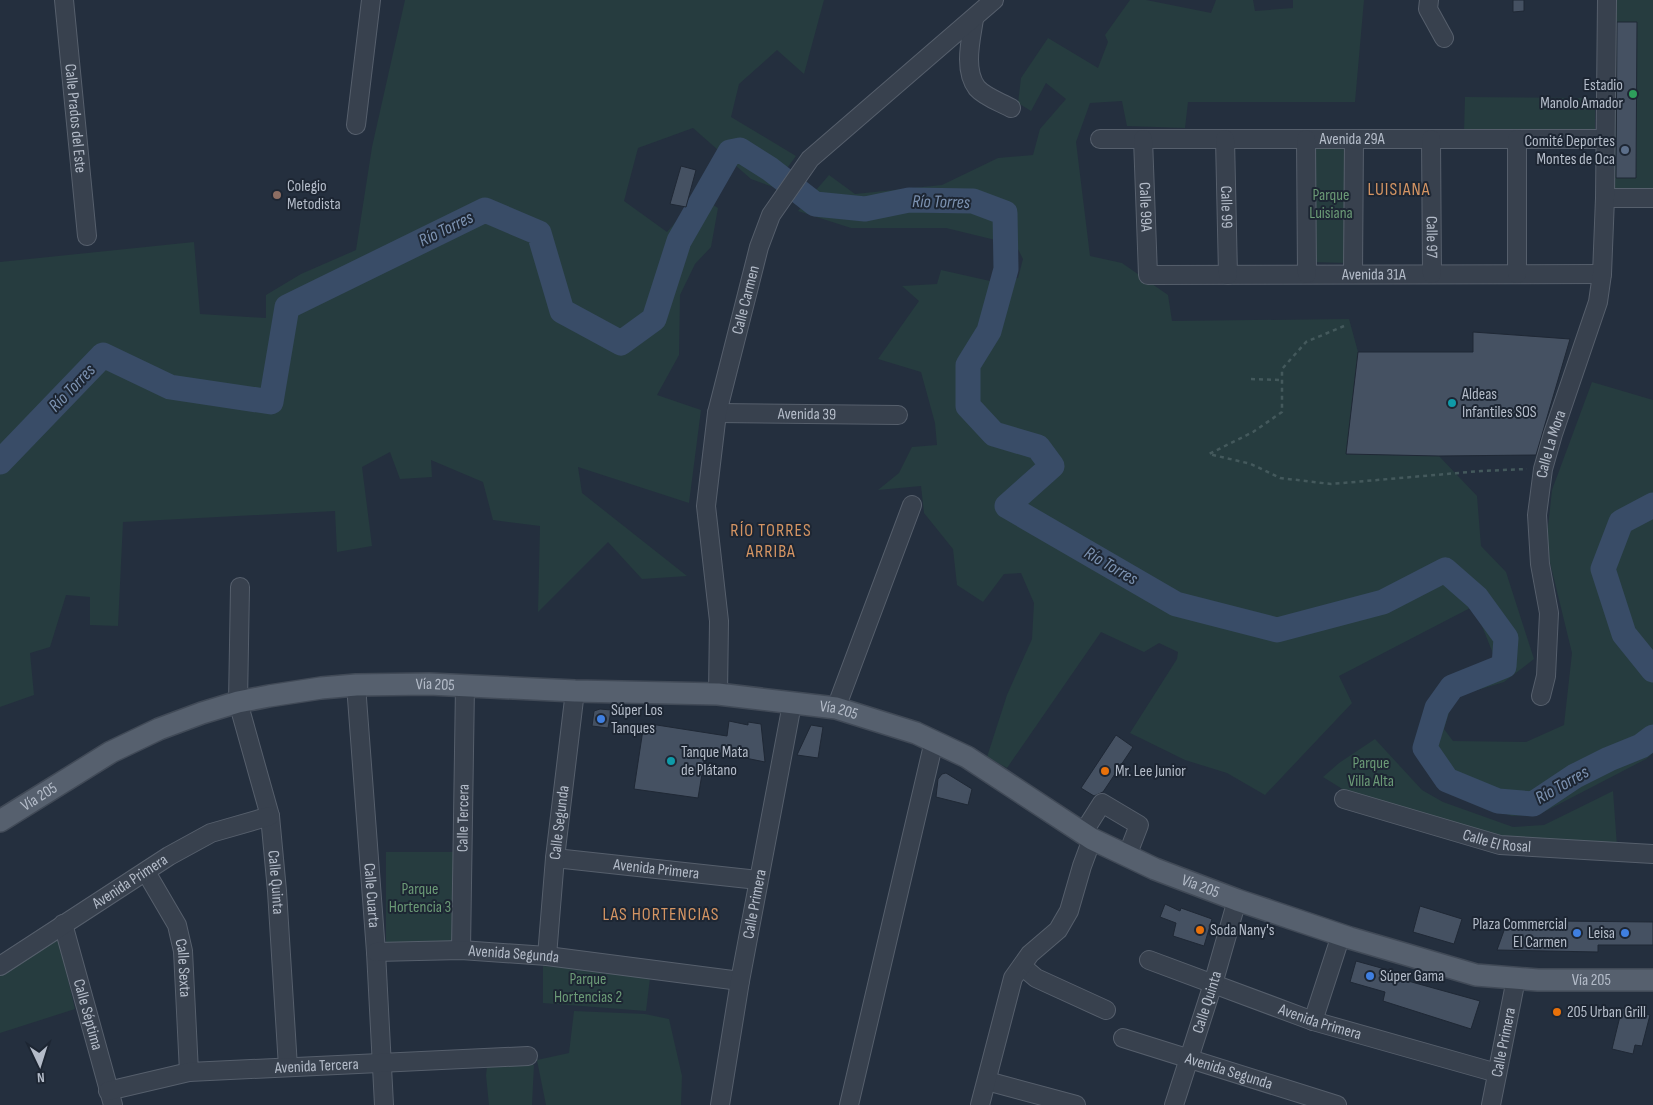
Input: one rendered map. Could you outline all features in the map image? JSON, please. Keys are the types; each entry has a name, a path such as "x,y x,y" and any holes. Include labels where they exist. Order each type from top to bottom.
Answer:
{"main road":[{"name":"Vía 205","path":"0,822 111,752 159,729 202,712 238,702 321,688 429,684 575,691 718,694 836,708 916,733 967,757 1087,836 1127,856 1155,869 1237,900 1341,935 1476,975 1516,979 1653,980"}],"street":[{"name":"Calle Prados del Este","path":"64,0 87,236"},
{"path":"356,125 371,0"},
{"name":"Calle Carmen","path":"718,694 718,621 706,506 717,413 758,247 771,215 783,195 810,159 994,0"},
{"path":"1429,0 1428,9 1444,38"},
{"name":"Calle La Mora","path":"1541,696 1546,676 1549,613 1540,564 1538,533 1538,515 1544,469 1553,434 1598,302 1602,274 1605,198 1607,0"},
{"path":"974,19 970,56 972,78 977,88 1011,108"},
{"name":"Avenida 29A","path":"1100,139 1606,139"},
{"name":"Calle 99A","path":"1143,139 1148,275"},
{"name":"Calle 99","path":"1225,139 1228,275"},
{"path":"1306,139 1307,274"},
{"path":"1353,274 1354,139"},
{"name":"Calle 97","path":"1431,139 1432,274"},
{"path":"1517,139 1517,274"},
{"path":"1605,198 1653,198"},
{"name":"Avenida 31A","path":"1148,275 1602,274"},
{"name":"Avenida 39","path":"717,413 898,415"},
{"path":"836,708 912,505"},
{"name":"Calle Quinta","path":"240,587 238,702 270,816 277,891 288,1067"},
{"name":"Calle Cuarta","path":"356,686 376,952 384,1105"},
{"name":"Calle Tercera","path":"461,950 465,686"},
{"name":"Calle Segunda","path":"547,956 555,858 575,691"},
{"name":"Calle Primera","path":"720,1105 758,880 792,704"},
{"path":"849,1105 934,741"},
{"name":"Calle El Rosal","path":"1344,799 1500,845 1653,854"},
{"path":"980,1105 1013,978 1030,954 1058,930 1066,917 1082,866 1087,836 1102,803 1139,825 1127,856"},
{"name":"Avenida Primera","path":"0,966 169,856 210,833 270,816"},
{"name":"Avenida Primera","path":"555,858 758,880"},
{"name":"Calle Sexta","path":"146,872 177,925 183,952 189,1072"},
{"name":"Calle Quinta","path":"1174,1105 1237,900"},
{"name":"Calle Séptima","path":"64,924 111,1098"},
{"path":"1313,1021 1341,935"},
{"name":"Avenida Segunda","path":"376,952 461,950 547,956 740,981"},
{"name":"Avenida Primera","path":"1149,960 1313,1021 1497,1073"},
{"path":"1022,966 1036,978 1106,1010"},
{"name":"Calle Primera","path":"1491,1105 1516,979"},
{"name":"Avenida Segunda","path":"1123,1038 1337,1105"},
{"name":"Avenida Tercera","path":"111,1098 189,1072 528,1056"},
{"path":"987,1080 1076,1105"}],"path":[{"path":"1344,326 1306,342 1282,369 1282,412 1253,432 1209,454 1251,464 1280,478 1331,484 1481,471 1544,469"},
{"path":"1251,380 1282,380"}],"green space":[{"path":"405,0 824,0 804,74 777,50 739,84 731,117 796,156 773,187 751,179 693,128 638,148 624,201 667,232 699,196 718,208 711,247 695,264 680,295 679,355 657,395 701,410 689,503 578,467 582,493 687,576 642,579 608,542 538,612 540,526 493,520 483,482 431,460 432,477 400,479 390,452 362,467 372,546 337,552 335,511 123,522 118,626 90,625 90,597 66,595 50,647 30,653 34,695 0,707 0,262 194,242 200,314 266,318 266,295 301,274 356,250 372,147"},
{"path":"1130,0 1146,0 1211,13 1216,0 1253,0 1255,11 1293,8 1293,0 1364,0 1355,102 1188,102 1185,128 1127,126 1122,101 1090,103 1076,142 1090,256 1122,263 1168,295 1172,321 1349,319 1358,352 1346,454 1439,456 1477,496 1481,546 1506,572 1534,659 1504,682 1454,697 1444,729 1453,741 1526,742 1564,725 1572,653 1546,546 1552,490 1592,382 1653,400 1653,753 1646,759 1540,814 1512,816 1445,792 1421,751 1430,705 1450,680 1491,665 1494,656 1474,606 1339,676 1352,703 1265,795 1227,773 1185,760 1130,733 1177,659 1178,652 1159,643 1144,652 1101,632 1007,768 987,757 1007,695 1032,639 1034,603 1021,573 1004,574 983,602 957,585 953,549 924,513 921,486 878,490 899,473 912,447 937,445 935,423 921,372 878,359 919,301 902,286 937,284 941,270 990,281 1018,278 1023,259 1016,245 946,228 851,228 798,211 829,175 855,194 942,185 998,158 1033,155 1040,129 1066,99 1046,83 1031,111 1018,103 1021,78 1048,38 1098,68 1108,42 1105,35"},
{"name":"Estadio Manolo Amador","path":"1615,0 1653,0 1653,189 1612,188"},
{"path":"1465,97 1595,98 1595,135 1464,132"},
{"name":"Parque Luisiana","path":"1314,147 1349,147 1347,263 1313,262"},
{"name":"Parque Villa Alta","path":"1375,739 1422,790 1443,802 1513,827 1544,825 1613,791 1617,846 1508,839 1344,790 1323,777 1339,763"},
{"name":"Parque Hortencia 3","path":"386,852 454,852 452,945 386,945"},
{"path":"58,937 75,1009 0,1033 0,976"},
{"name":"Parque Hortencias 2","path":"543,966 588,969 650,978 646,1011 543,1003"},
{"path":"574,1011 645,1014 669,1019 682,1076 681,1105 546,1105 537,1060 569,1053"},
{"path":"492,1065 534,1065 532,1105 489,1105 486,1075 487,1067"}],"building":[{"path":"1513,0 1524,0 1524,11 1513,12"},
{"path":"1617,22 1637,22 1636,178 1616,178"},
{"path":"681,166 696,170 686,207 670,204"},
{"name":"Aldeas Infantiles SOS","path":"1473,332 1570,339 1536,455 1439,456 1346,454 1358,352 1473,352"},
{"name":"Súper Los Tanques","path":"600,709 611,710 608,728 592,726 594,711"},
{"name":"Tanque Mata de Plátano","path":"729,721 748,725 748,722 761,724 765,762 706,750 698,798 634,789 644,723 727,736"},
{"path":"811,725 823,727 818,758 797,755"},
{"path":"1116,735 1133,747 1103,792 1094,796 1081,788"},
{"path":"946,773 972,789 968,805 936,797 938,779 942,774"},
{"path":"1165,904 1180,911 1181,908 1212,919 1204,946 1173,936 1176,923 1160,917"},
{"path":"1420,906 1462,919 1454,944 1413,932"},
{"path":"1556,921 1653,922 1653,945 1598,945 1598,952 1497,950 1506,925 1557,930"},
{"path":"1356,961 1410,976 1408,981 1480,1001 1471,1029 1383,1001 1385,992 1350,982"},
{"path":"1622,1008 1650,1015 1642,1046 1635,1045 1633,1054 1612,1049"}],"waterway":[{"name":"Río Torres","path":"0,462 103,355 170,387 271,402 287,307 485,210 539,233 562,311 621,343 654,319 679,241 730,152 740,150 770,169 815,204 865,209 909,200 973,201 1005,213 1006,269 989,331 968,365 968,406 994,434 1038,447 1052,466 1007,506 1176,604 1277,630 1383,602 1445,570 1477,598 1506,638 1504,666 1452,687 1437,708 1425,748 1447,780 1498,801 1533,804 1575,776 1641,746 1653,737"},
{"name":"Río Torres","path":"1653,505 1621,522 1603,569 1624,634 1653,670"}],"place":[{"name":"Estadio Manolo Amador","path":"1633,94"},
{"name":"Comité Deportes Montes de Oca","path":"1625,150"},
{"name":"Colegio Metodista","path":"277,195"},
{"name":"Aldeas Infantiles SOS","path":"1452,403"},
{"name":"Súper Los Tanques","path":"601,719"},
{"name":"Tanque Mata de Plátano","path":"671,761"},
{"name":"Mr. Lee Junior","path":"1105,771"},
{"name":"Soda Nany's","path":"1200,930"},
{"name":"Plaza Commercial El Carmen","path":"1577,933"},
{"name":"Leisa","path":"1625,933"},
{"name":"Súper Gama","path":"1370,976"},
{"name":"205 Urban Grill","path":"1557,1012"}],"district":[{"name":"LUISIANA","path":"1399,189"},
{"name":"RÍO TORRES ARRIBA","path":"771,540"},
{"name":"LAS HORTENCIAS","path":"661,914"}]}
